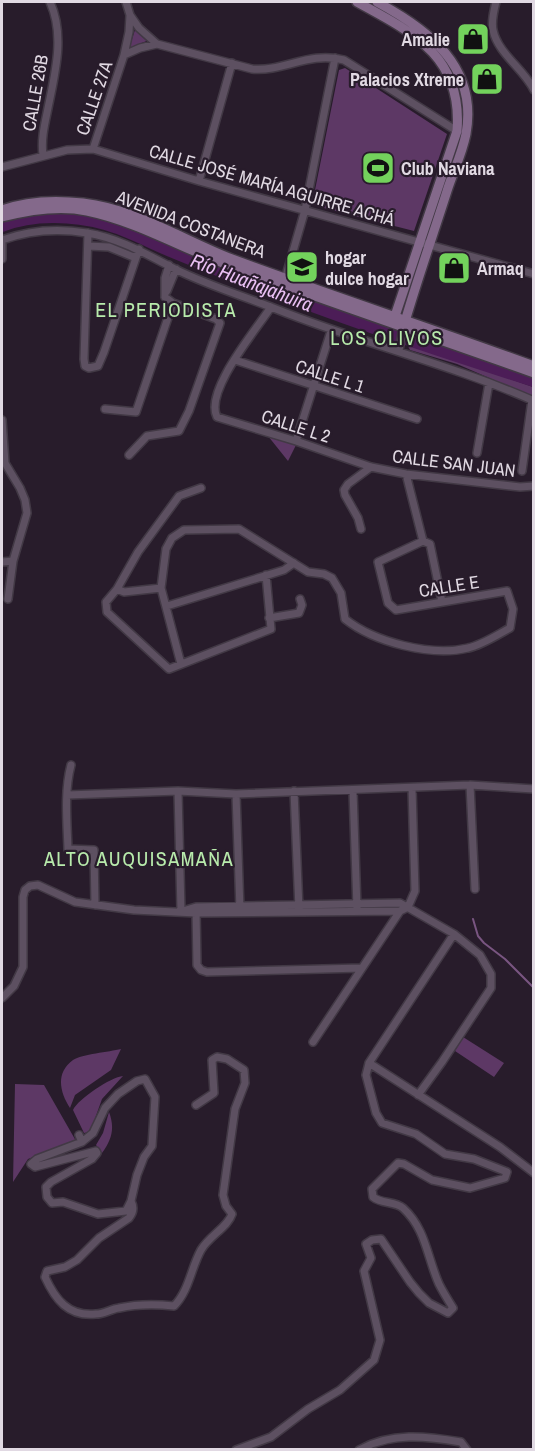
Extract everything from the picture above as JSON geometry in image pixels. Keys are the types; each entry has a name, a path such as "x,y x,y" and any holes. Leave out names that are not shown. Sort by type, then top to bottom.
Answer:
{"main road":[{"path":"357,2 378,6 426,33 437,50 452,60 461,79 468,110 404,326"},
{"path":"394,320 420,241 447,177"},
{"name":"AVENIDA COSTANERA","path":"2,210 49,201 84,203 116,211 152,223 284,282"},
{"name":"AVENIDA COSTANERA","path":"2,217 45,208 85,210 117,218 206,256 394,320 404,326 534,373"},
{"name":"AVENIDA COSTANERA","path":"404,326 534,366"}],"street":[{"name":"CALLE 26B","path":"43,155 43,136 57,66 57,27 55,11 50,2"},
{"path":"126,2 130,15 157,44 260,70 307,58 344,60 461,132"},
{"path":"496,2 492,29 496,39 531,81 534,90"},
{"path":"124,55 130,15"},
{"name":"CALLE 27A","path":"93,149 124,55 157,44"},
{"path":"284,282 305,210 335,58"},
{"path":"199,181 232,63"},
{"name":"CALLE JOSÉ MARÍA AGUIRRE ACHÁ","path":"2,166 67,150 93,149 199,181 534,273"},
{"path":"2,259 2,240 39,230 88,233 139,249 172,267 331,331 399,351 489,382 533,400 522,471"},
{"path":"88,233 84,359 89,368 98,366 104,352 139,249"},
{"path":"88,246 109,247 136,258"},
{"path":"129,455 147,436 179,431 189,411 220,323 216,319 173,303 165,297 165,278 172,267"},
{"path":"105,409 136,412 173,303"},
{"path":"235,360 271,308"},
{"path":"399,351 404,326"},
{"path":"296,441 331,331"},
{"name":"CALLE L 1","path":"235,360 417,419"},
{"name":"CALLE L 2","path":"235,360 225,374 214,404 217,417 371,467"},
{"path":"477,453 489,382"},
{"path":"2,420 3,463 20,488 27,513 13,561 8,599"},
{"path":"361,529 344,490 348,484 371,467"},
{"name":"CALLE SAN JUAN","path":"371,467 406,474 520,487 534,486"},
{"path":"406,474 423,541 430,544 442,602"},
{"path":"201,488 179,496 138,552 117,590 106,602 107,612 169,669 271,630 266,575"},
{"path":"167,606 284,570 294,563 239,529 184,530 172,538 166,549 161,588 181,664"},
{"name":"CALLE E","path":"294,563 308,572 324,574 332,578 341,593 345,619 357,628 399,644 435,651 469,648 510,628 513,609 507,591 396,610 388,603 378,562 423,541"},
{"path":"2,561 13,561"},
{"path":"117,590 124,592 161,588"},
{"path":"269,618 299,613 302,605 300,598"},
{"path":"71,765 67,795 68,849 94,850 95,905"},
{"path":"67,795 178,790 236,794 470,785 534,789"},
{"path":"470,785 475,890"},
{"path":"314,1042 400,911 408,907 415,891 412,788"},
{"path":"178,790 181,911"},
{"path":"353,790 357,907"},
{"path":"294,791 299,909"},
{"path":"236,794 240,910"},
{"path":"2,998 14,986 23,967 23,897 25,890 30,886 38,885 75,902 142,910 299,909 400,903 454,934 480,955 491,974 491,988 418,1095"},
{"path":"357,907 400,911"},
{"path":"196,910 197,965 201,970 207,972 362,968"},
{"path":"236,1449 271,1437 308,1409 340,1390 374,1360 380,1340 364,1271 371,1258 366,1244 372,1240 381,1239 410,1282 429,1303 448,1313 452,1311 453,1308 438,1282 426,1240 415,1221 401,1206 377,1201 373,1197 372,1189 398,1163 432,1180 470,1188 496,1182 507,1175 504,1170 445,1154 416,1134 382,1123 376,1113 366,1075 369,1063 454,934"},
{"path":"131,1201 126,1211 98,1214 63,1202 52,1203 47,1197 46,1187 51,1182 92,1159 98,1153 94,1150 35,1167 31,1164 93,1132 105,1108 118,1094 137,1081 145,1079 155,1097 152,1146 144,1157 137,1175 131,1201 134,1206 129,1218 99,1238 71,1264 47,1271 45,1277 62,1306 96,1315 119,1308 154,1304 174,1306 181,1299 202,1249 210,1237 230,1220 232,1214 226,1206 223,1195 235,1109 245,1083 244,1070 227,1059 217,1057 212,1060 214,1093 196,1105"},
{"path":"369,1063 500,1147 534,1173"},
{"path":"359,1449 389,1437 437,1438 461,1442 467,1449"}],"shaded area":[{"path":"135,30 149,40 129,48"},
{"name":"Club Naviana","path":"345,68 447,134 414,231 316,206 313,200 339,70"},
{"path":"406,342 533,387 533,397 457,364 410,350"},
{"path":"268,436 296,445 288,461"},
{"path":"463,1037 504,1063 494,1077 455,1051"},
{"path":"121,1049 111,1070 75,1095 70,1108 61,1083 67,1065 83,1056"},
{"path":"123,1076 102,1099 92,1127 89,1132 84,1133 73,1110 76,1105 103,1084"},
{"path":"15,1084 44,1085 76,1141 28,1159 13,1182"},
{"path":"109,1112 112,1133 102,1153 96,1145 103,1133"}],"waterway":[{"name":"Río Huañajahuira","path":"2,226 27,219 53,217 105,224 329,312 534,381"},
{"path":"473,919 478,936 484,943 505,959 534,988"}],"place":[{"name":"Amalie","path":"473,39"},
{"name":"Palacios Xtreme","path":"487,79"},
{"name":"Club Naviana","path":"378,168"},
{"name":"hogar dulce hogar","path":"302,267"},
{"name":"Armaq","path":"454,268"}],"district":[{"name":"EL PERIODISTA","path":"166,309"},
{"name":"LOS OLIVOS","path":"387,337"},
{"name":"ALTO AUQUISAMAÑA","path":"139,858"}]}
